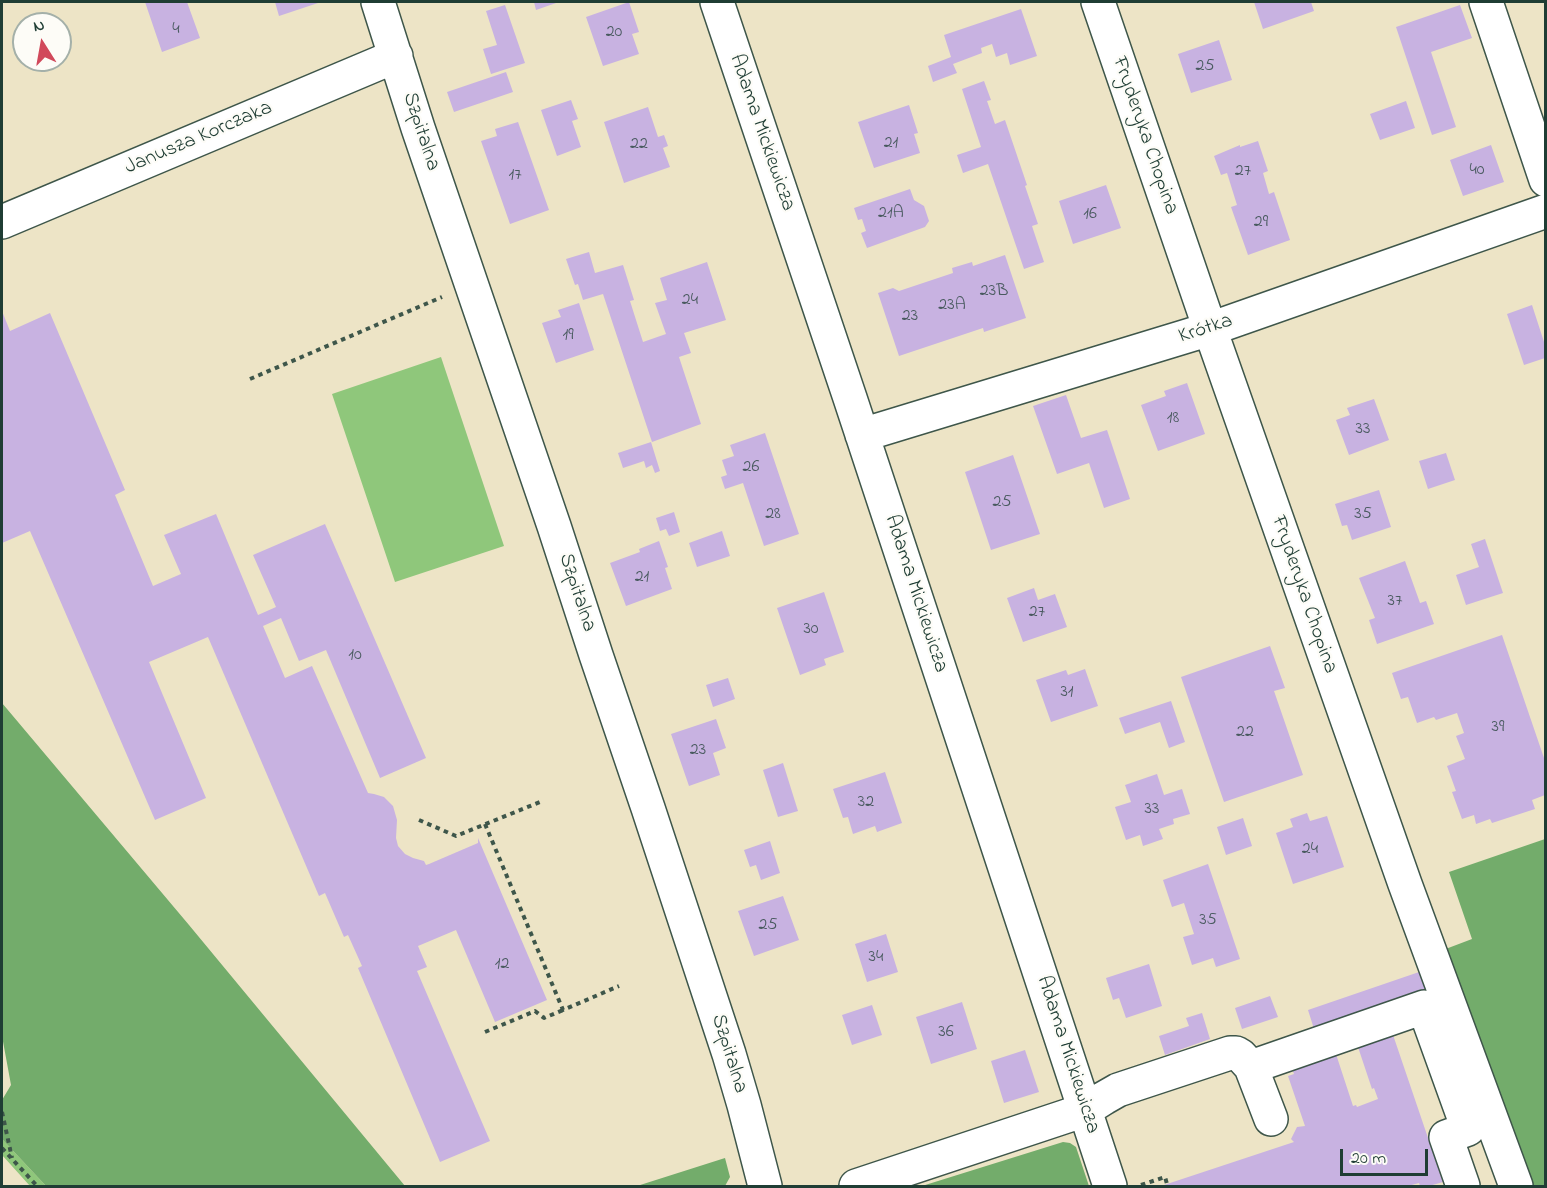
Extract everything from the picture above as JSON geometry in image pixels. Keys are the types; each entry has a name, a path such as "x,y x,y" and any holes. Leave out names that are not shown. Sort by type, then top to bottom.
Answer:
{"street":[{"name":"Szpitalna","path":"378,2 418,128 554,526 729,1054 765,1186"},
{"name":"Adama Mickiewicza","path":"717,2 1110,1186"},
{"name":"Fryderyka Chopina","path":"1098,2 1405,884 1516,1186"},
{"path":"1486,2 1545,180"},
{"name":"Janusza Korczaka","path":"2,222 396,56"},
{"name":"Krótka","path":"862,435 1210,329 1545,211"},
{"path":"1251,1068 1424,1007 1468,1129 1446,1137 1463,1186"},
{"path":"856,1186 1085,1110 1118,1090 1225,1054 1236,1053 1251,1068 1270,1119"}],"path":[{"path":"250,379 441,298"},
{"path":"419,820 456,836 540,802"},
{"path":"485,824 563,1010"},
{"path":"485,1032 535,1011 544,1018 619,986"},
{"path":"2,1112 12,1159"},
{"path":"2,1148 37,1186"},
{"path":"1137,1186 1165,1177 1167,1184"}],"green space":[{"path":"441,357 504,546 395,582 332,394"},
{"path":"2,703 405,1186 46,1186 2,1139 2,1100 11,1085 2,1036"},
{"path":"1545,839 1545,1186 1524,1186 1443,950 1472,939 1449,872"},
{"path":"2,1139 46,1186 30,1186 2,1155"},
{"path":"1063,1142 1076,1147 1089,1186 922,1186"},
{"path":"725,1158 730,1177 725,1186 637,1186"}],"building":[{"path":"145,2 187,2 200,38 162,52"},
{"path":"275,2 321,2 279,16"},
{"path":"534,2 559,2 536,10"},
{"path":"629,2 639,32 632,34 639,54 603,66 586,17"},
{"path":"1254,2 1311,2 1314,11 1263,29"},
{"path":"505,5 525,63 491,74 483,49 497,45 486,11"},
{"path":"1460,5 1472,38 1431,52 1456,127 1432,135 1396,27"},
{"path":"1021,9 1037,56 1010,65 1007,53 996,57 992,44 981,48 982,53 953,64 957,73 933,82 928,66 951,57 944,35"},
{"path":"1219,40 1232,80 1191,93 1178,54"},
{"path":"506,72 513,92 454,112 447,92"},
{"path":"984,81 991,100 987,101 995,124 1005,120 1038,224 1032,226 1044,262 1024,269 988,164 963,173 957,155 981,147 962,89"},
{"path":"571,100 578,119 572,121 581,147 557,156 541,110"},
{"path":"1406,101 1415,128 1380,140 1370,114"},
{"path":"909,105 918,133 914,134 920,153 874,168 858,122"},
{"path":"648,107 658,137 664,135 668,146 663,148 670,167 624,183 604,122"},
{"path":"518,122 549,210 510,224 481,141 497,136 495,129"},
{"path":"1258,141 1268,171 1263,173 1269,194 1274,192 1290,240 1248,255 1231,207 1237,205 1227,173 1221,175 1214,156 1240,145 1240,147"},
{"path":"1491,145 1504,182 1463,196 1450,160"},
{"path":"1106,185 1121,228 1073,244 1059,201"},
{"path":"910,189 914,200 924,206 929,221 925,227 867,248 861,233 866,231 862,219 858,220 854,208"},
{"path":"589,252 595,273 623,265 634,300 630,301 643,342 666,334 655,303 667,300 660,278 707,262 726,320 684,333 691,353 679,357 701,424 652,442 603,294 583,300 566,259"},
{"path":"1005,255 1026,318 984,332 983,328 899,356 878,293 893,288 899,291 953,273 952,268 972,262 973,266"},
{"path":"579,303 594,350 556,363 542,323 561,317 558,310"},
{"path":"1532,305 1545,345 1545,358 1524,365 1507,314"},
{"path":"2,311 10,331 50,313 125,490 115,495 153,586 181,574 164,535 216,514 258,615 276,607 253,555 325,524 426,758 380,778 326,650 299,661 281,618 263,626 285,678 312,666 368,793 384,797 393,806 397,820 398,846 405,854 424,861 426,865 478,843 478,838 547,1000 495,1022 456,930 418,946 427,967 417,971 490,1141 440,1162 358,968 362,966 348,935 344,937 325,893 319,896 208,637 149,662 206,798 155,820 30,531 2,543"},
{"path":"1187,383 1205,434 1158,451 1141,405 1166,396 1164,391"},
{"path":"1066,395 1081,438 1107,430 1130,499 1104,508 1089,463 1057,474 1033,406"},
{"path":"1374,399 1389,440 1349,455 1336,420 1350,415 1347,408"},
{"path":"765,433 799,534 764,546 743,483 725,489 721,477 727,475 722,460 734,456 730,445"},
{"path":"651,442 660,471 655,473 652,465 646,468 644,461 623,468 618,453"},
{"path":"1446,453 1455,480 1428,489 1419,461"},
{"path":"1013,455 1040,534 991,550 965,472"},
{"path":"1379,490 1391,527 1352,540 1347,525 1342,526 1335,504"},
{"path":"674,512 680,532 669,536 666,529 660,531 656,518"},
{"path":"722,531 730,556 697,567 689,543"},
{"path":"1485,539 1503,593 1466,605 1456,575 1479,567 1471,544"},
{"path":"659,541 668,567 665,568 672,589 626,606 610,563 640,552 639,549"},
{"path":"1405,561 1420,603 1426,601 1434,624 1377,644 1369,620 1375,618 1359,578"},
{"path":"1034,588 1038,600 1055,594 1067,627 1023,642 1007,598"},
{"path":"824,592 844,652 824,659 826,665 800,675 777,608"},
{"path":"1502,635 1545,761 1545,795 1532,800 1535,809 1492,823 1490,819 1476,824 1474,815 1462,819 1452,792 1456,791 1447,766 1465,759 1456,736 1464,733 1457,713 1417,723 1408,697 1401,699 1392,673"},
{"path":"1270,646 1285,688 1274,691 1303,775 1224,802 1181,677"},
{"path":"1085,669 1098,706 1051,722 1036,680 1066,670 1068,675"},
{"path":"728,678 735,699 713,707 706,685"},
{"path":"1171,701 1185,742 1169,748 1160,722 1125,734 1119,718"},
{"path":"716,719 726,748 713,753 720,775 689,786 671,734"},
{"path":"783,763 798,811 778,817 763,770"},
{"path":"885,772 902,823 877,832 875,826 853,834 848,817 843,818 833,789"},
{"path":"1157,774 1164,795 1182,789 1190,814 1173,819 1174,824 1159,829 1163,839 1143,846 1140,835 1126,840 1115,807 1131,802 1125,785"},
{"path":"1307,813 1310,821 1327,816 1344,867 1293,884 1276,833 1293,827 1290,819"},
{"path":"1243,818 1252,846 1226,855 1217,827"},
{"path":"770,841 780,873 761,880 756,865 750,867 744,850"},
{"path":"1208,864 1240,959 1216,967 1213,958 1192,965 1183,937 1194,934 1184,903 1172,907 1163,880"},
{"path":"783,896 799,940 754,956 738,911"},
{"path":"886,934 898,972 867,982 855,944"},
{"path":"1149,964 1162,1006 1126,1018 1119,998 1113,1000 1106,978"},
{"path":"1422,971 1428,988 1401,997 1403,1002 1315,1032 1308,1010"},
{"path":"1270,996 1278,1017 1242,1029 1235,1008"},
{"path":"962,1002 977,1049 931,1064 916,1017"},
{"path":"872,1005 882,1035 852,1045 842,1015"},
{"path":"1202,1013 1210,1039 1165,1055 1159,1036 1189,1026 1186,1018"},
{"path":"1391,1029 1443,1182 1429,1186 1420,1186 1419,1183 1408,1186 1161,1186 1294,1142 1291,1139 1297,1127 1305,1126 1288,1076 1294,1074 1290,1063 1334,1048 1353,1106 1357,1107 1378,1099 1374,1088 1372,1089 1356,1041"},
{"path":"1025,1050 1039,1092 1004,1103 991,1061"}]}
